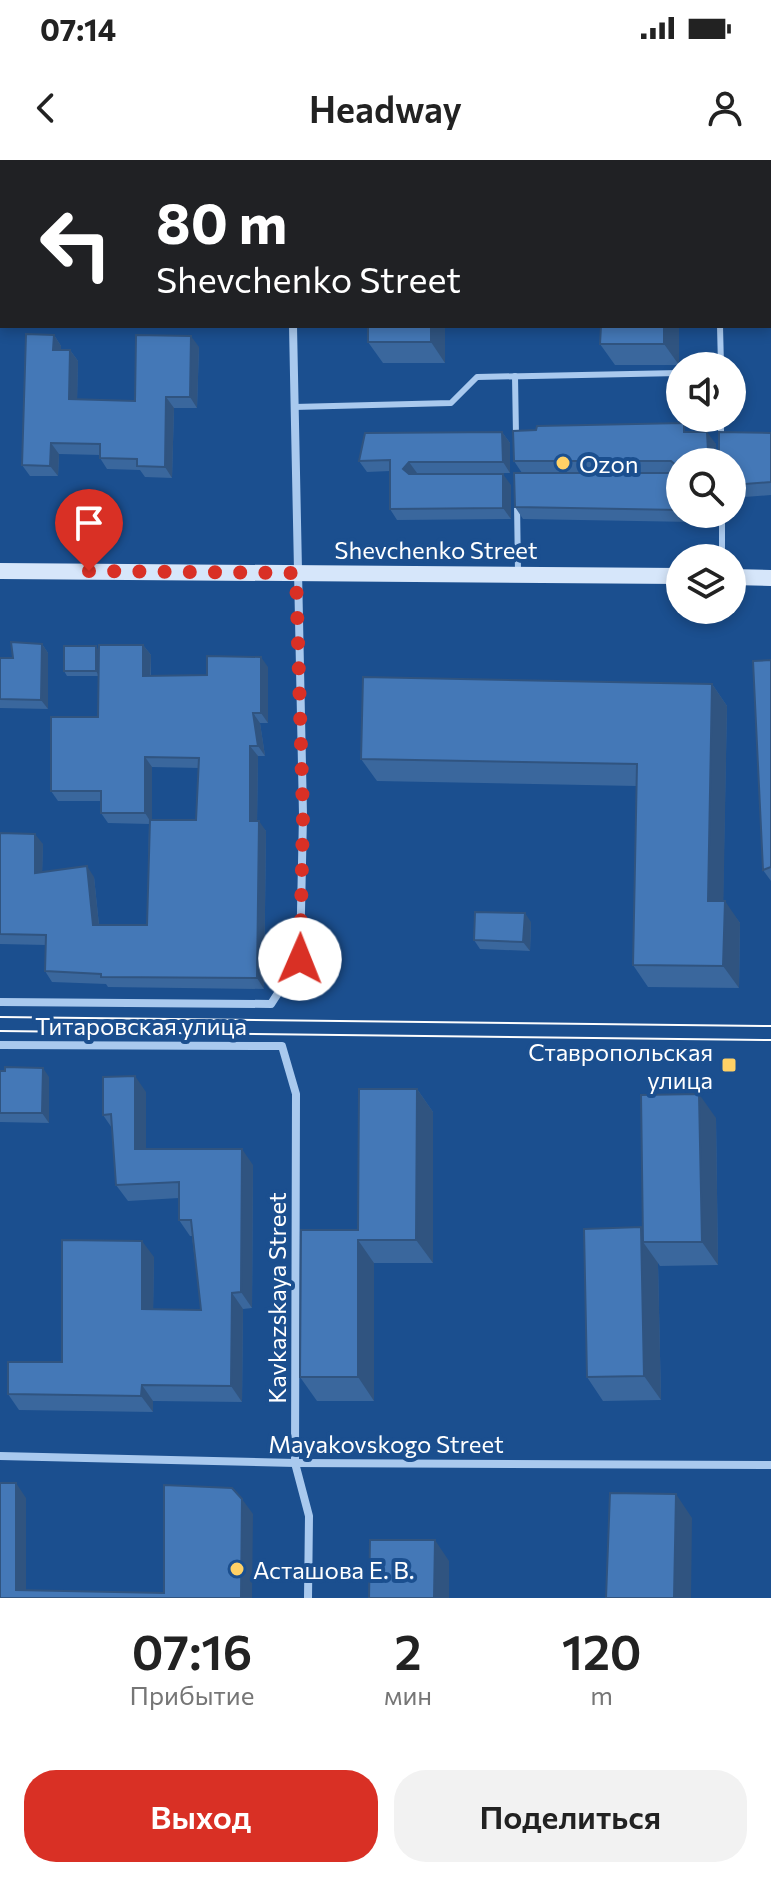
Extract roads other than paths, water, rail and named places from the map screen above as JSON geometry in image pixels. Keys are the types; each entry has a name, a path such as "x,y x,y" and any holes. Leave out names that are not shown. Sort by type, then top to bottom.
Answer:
{"street":[{"path":"293,328 296,573"},
{"name":"Shevchenko Street","path":"0,571 666,576"},
{"name":"Титаровская улица","path":"0,1002 271,1004 300,959 303,815 296,573"},
{"path":"746,577 771,578"},
{"name":"Титаровская улица","path":"0,1045 282,1046"},
{"name":"Kavkazskaya Street","path":"282,1046 296,1094 295,1463 309,1516 308,1598"},
{"name":"Mayakovskogo Street","path":"0,1456 295,1463 771,1465"}],"lane":[{"path":"720,328 721,352"},
{"path":"294,407 451,403 477,377 666,373"},
{"path":"515,376 516,451"},
{"path":"721,432 722,448"},
{"path":"517,495 518,573"}],"tram line":[{"path":"0,1017 771,1026"},
{"path":"0,1031 771,1040"}],"place":[{"name":"Ozon","path":"563,463"},
{"name":"Ставропольская улица","path":"729,1065"},
{"name":"Асташова Е. В.","path":"237,1569"}]}
